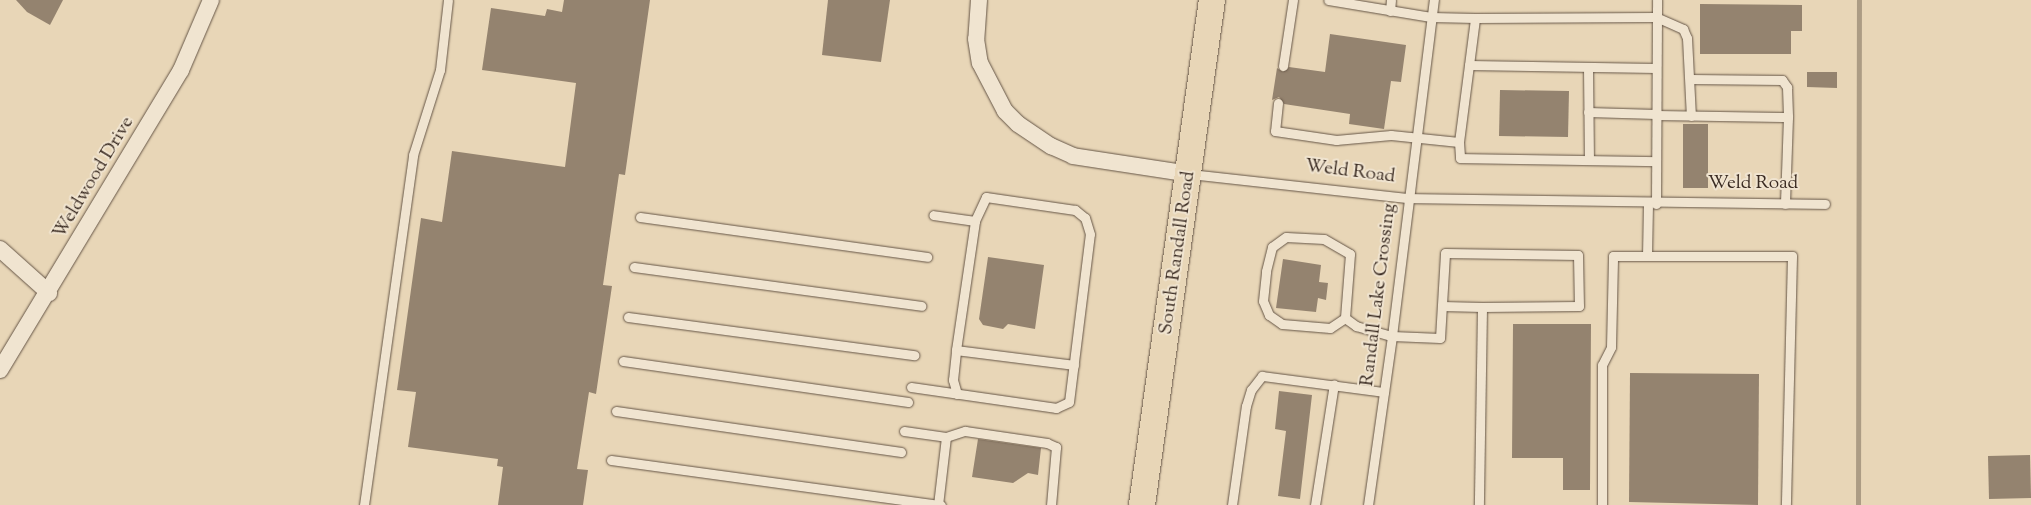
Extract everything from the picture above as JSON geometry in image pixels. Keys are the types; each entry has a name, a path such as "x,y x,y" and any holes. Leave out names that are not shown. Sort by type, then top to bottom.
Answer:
{"main road":[{"name":"South Randall Road","path":"1142,505 1190,174 1212,0"}],"street":[{"name":"Weldwood Drive","path":"0,370 49,293 182,70 211,0"},
{"name":"Weld Road","path":"979,0 976,39 980,63 1005,111 1018,124 1051,146 1073,156 1190,174"},
{"path":"0,249 49,293"}],"lane":[{"path":"364,505 413,155 440,70 448,0"},
{"path":"1283,66 1293,0"},
{"path":"1328,0 1431,17 1656,18 1685,32 1690,79 1691,116"},
{"path":"1390,11 1392,0"},
{"name":"Randall Lake Crossing","path":"1368,505 1392,336 1407,198 1434,0"},
{"path":"1647,256 1656,161 1656,0"},
{"path":"1475,18 1459,142 1460,158 1656,161"},
{"path":"1469,65 1656,68"},
{"path":"1588,67 1588,160"},
{"path":"1690,79 1782,80 1787,87 1788,117 1785,204"},
{"path":"1278,103 1274,131 1336,140 1391,135 1415,139 1459,142"},
{"path":"1588,112 1788,117"},
{"name":"Weld Road","path":"1190,174 1407,198 1652,204 1825,204"},
{"path":"911,387 957,394 1056,408 1069,402 1090,234 1085,218 1075,210 986,197 975,221 956,350 953,380 957,394"},
{"path":"932,215 975,221"},
{"path":"640,217 927,257"},
{"path":"1286,237 1324,239 1350,254 1345,318 1330,328 1282,324 1269,315 1263,301 1266,272 1272,247 1286,237"},
{"path":"1345,318 1356,326 1392,336 1440,338 1445,253 1578,255 1579,306 1442,306"},
{"path":"1602,505 1602,365 1611,347 1613,256 1792,256 1786,505"},
{"path":"634,267 920,306"},
{"path":"1480,505 1482,307"},
{"path":"628,317 914,355"},
{"path":"956,350 1074,365"},
{"path":"623,361 908,402"},
{"path":"1232,505 1246,406 1256,382 1262,376 1272,375 1384,392"},
{"path":"1317,505 1334,384"},
{"path":"616,411 901,452"},
{"path":"904,431 946,438 965,431 1047,443 1056,447 1051,505"},
{"path":"938,504 946,438"},
{"path":"611,460 941,505"}],"building":[{"path":"16,0 63,0 50,25 27,12"},
{"path":"564,0 650,0 625,175 619,174 603,285 612,286 596,394 589,392 577,469 588,470 583,505 498,505 503,467 497,466 498,459 408,447 416,392 397,390 421,218 442,222 452,151 565,167 576,83 482,70 491,8 545,16 547,9 562,12"},
{"path":"828,0 890,0 881,62 822,55"},
{"path":"1700,4 1802,5 1802,31 1791,31 1791,54 1700,54"},
{"path":"1330,34 1406,45 1401,82 1391,81 1384,129 1349,124 1350,114 1284,104 1279,97 1272,100 1277,68 1283,72 1289,67 1325,72"},
{"path":"1807,72 1837,72 1837,88 1807,87"},
{"path":"1500,90 1569,91 1568,137 1499,136"},
{"path":"1683,124 1708,124 1708,188 1683,188"},
{"path":"988,257 1044,265 1035,329 1008,324 1003,329 983,325 979,319"},
{"path":"1283,259 1321,265 1319,282 1328,283 1326,300 1318,298 1316,312 1276,308"},
{"path":"1513,324 1591,324 1590,490 1563,490 1563,458 1512,458"},
{"path":"1630,373 1759,374 1758,505 1629,502"},
{"path":"1279,391 1312,395 1300,499 1278,496 1286,431 1275,429"},
{"path":"978,439 1041,448 1038,475 1028,473 1013,483 972,477"},
{"path":"2030,455 2031,498 1989,499 1988,456"}],"waterway":[{"path":"1858,505 1859,0"}]}
